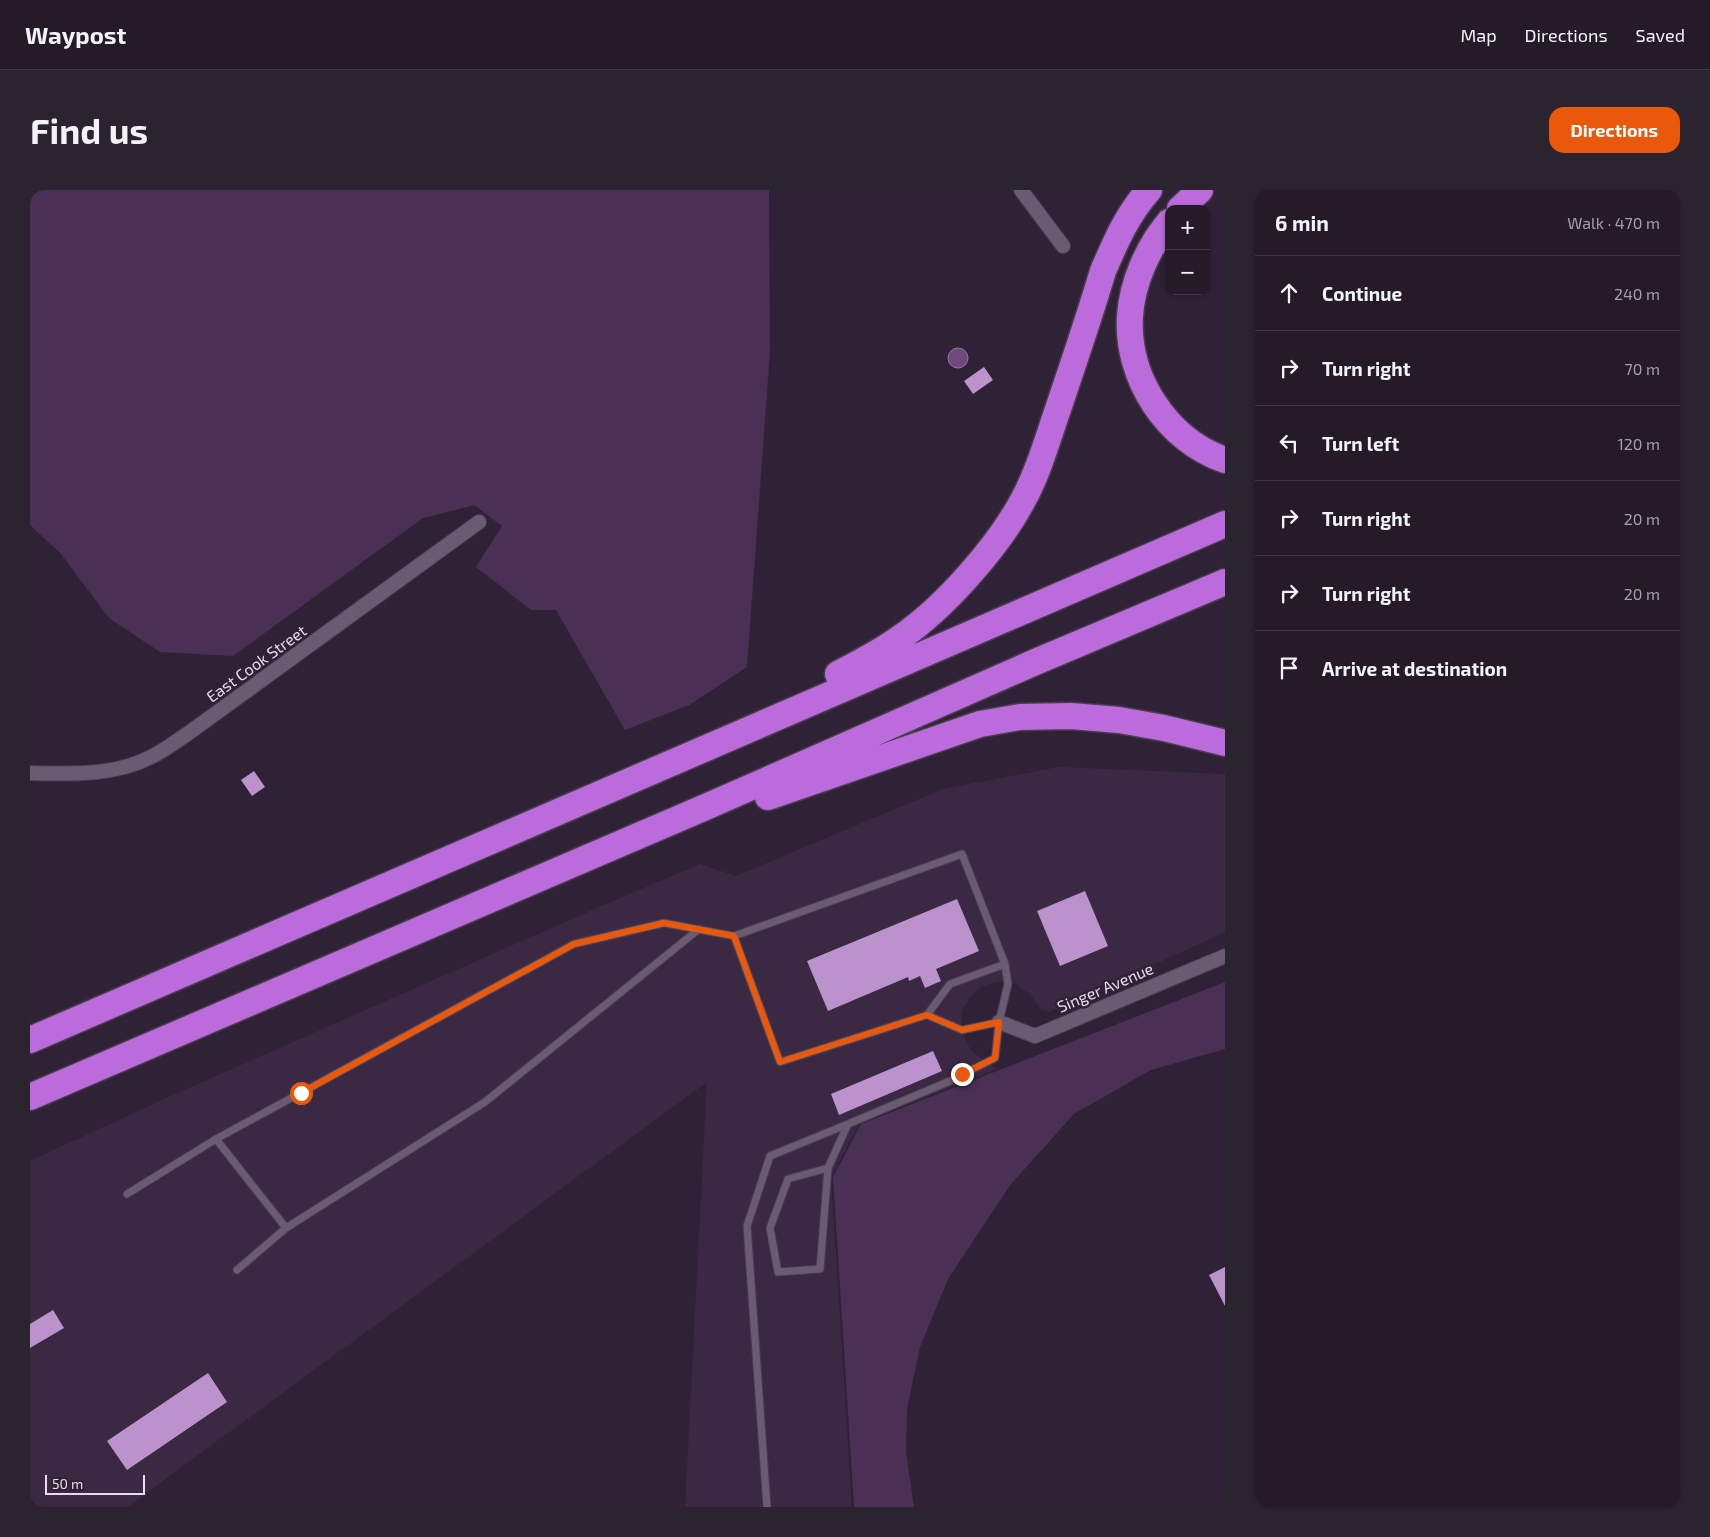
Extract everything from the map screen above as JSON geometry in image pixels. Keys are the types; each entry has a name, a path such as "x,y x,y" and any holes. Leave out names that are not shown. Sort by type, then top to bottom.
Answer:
{"highway":[{"path":"645,774 745,719 870,657 922,621 966,577 1007,526 1024,500 1041,458 1103,271 1124,224 1149,190"},
{"path":"1184,205 1200,190"},
{"path":"1165,228 1144,261 1133,293 1130,317 1135,359 1148,396 1159,412 1176,430 1199,448 1225,460"},
{"path":"30,1040 1225,524"},
{"path":"30,1097 956,698 1033,663 1225,582"},
{"path":"548,874 980,724 1020,717 1071,716 1137,723 1225,743"}],"street":[{"path":"1021,190 1063,246"},
{"name":"East Cook Street","path":"30,773 88,773 131,765 151,757 190,732 479,522"},
{"name":"Singer Avenue","path":"999,1022 1035,1036 1225,956"}],"lane":[{"path":"128,1194 216,1139 574,944 664,923 734,936 962,854 1005,964 1008,984 999,1022 995,1058 950,1081 770,1156 747,1226 767,1507"},
{"path":"236,1270 286,1228 485,1102 699,929"},
{"path":"734,936 780,1062 927,1015 950,984 1005,964"},
{"path":"927,1015 962,1030 999,1022"},
{"path":"828,1168 788,1179 770,1228 778,1272 820,1269 828,1168 848,1124"},
{"path":"216,1139 286,1228"}],"shaded area":[{"path":"30,190 769,190 770,351 747,667 689,705 625,730 556,610 531,610 476,567 502,526 474,505 423,518 233,656 160,652 109,618 61,554 30,525"},
{"path":"958,348 965,351 968,358 965,365 958,368 951,365 948,358 951,351"},
{"path":"1059,767 1225,774 1225,932 1050,1012 1041,1010 1030,994 1014,983 1005,981 983,986 975,991 964,1006 961,1019 962,1029 967,1044 974,1053 997,1069 860,1123 831,1177 852,1507 685,1507 707,1082 127,1507 30,1507 30,1161 173,1095 700,864 736,876 943,789"},
{"path":"1225,982 1225,1049 1151,1070 1074,1114 1011,1184 948,1279 920,1347 907,1409 906,1452 914,1507 854,1507 833,1177 861,1124"}],"building":[{"path":"984,367 993,380 973,394 964,381"},
{"path":"254,771 265,787 252,796 241,780"},
{"path":"1085,891 1108,946 1060,966 1037,911"},
{"path":"957,899 979,951 936,969 941,981 925,988 920,976 909,981 908,977 828,1011 807,961"},
{"path":"933,1051 942,1071 839,1115 831,1094"},
{"path":"1225,1267 1225,1306 1209,1275"},
{"path":"53,1310 64,1328 30,1348 30,1324"},
{"path":"208,1373 227,1402 127,1470 107,1441"}],"route":[{"path":"301,1093 574,944 664,923 734,936 780,1062 927,1015 962,1030 999,1022 995,1058 962,1074"}]}
